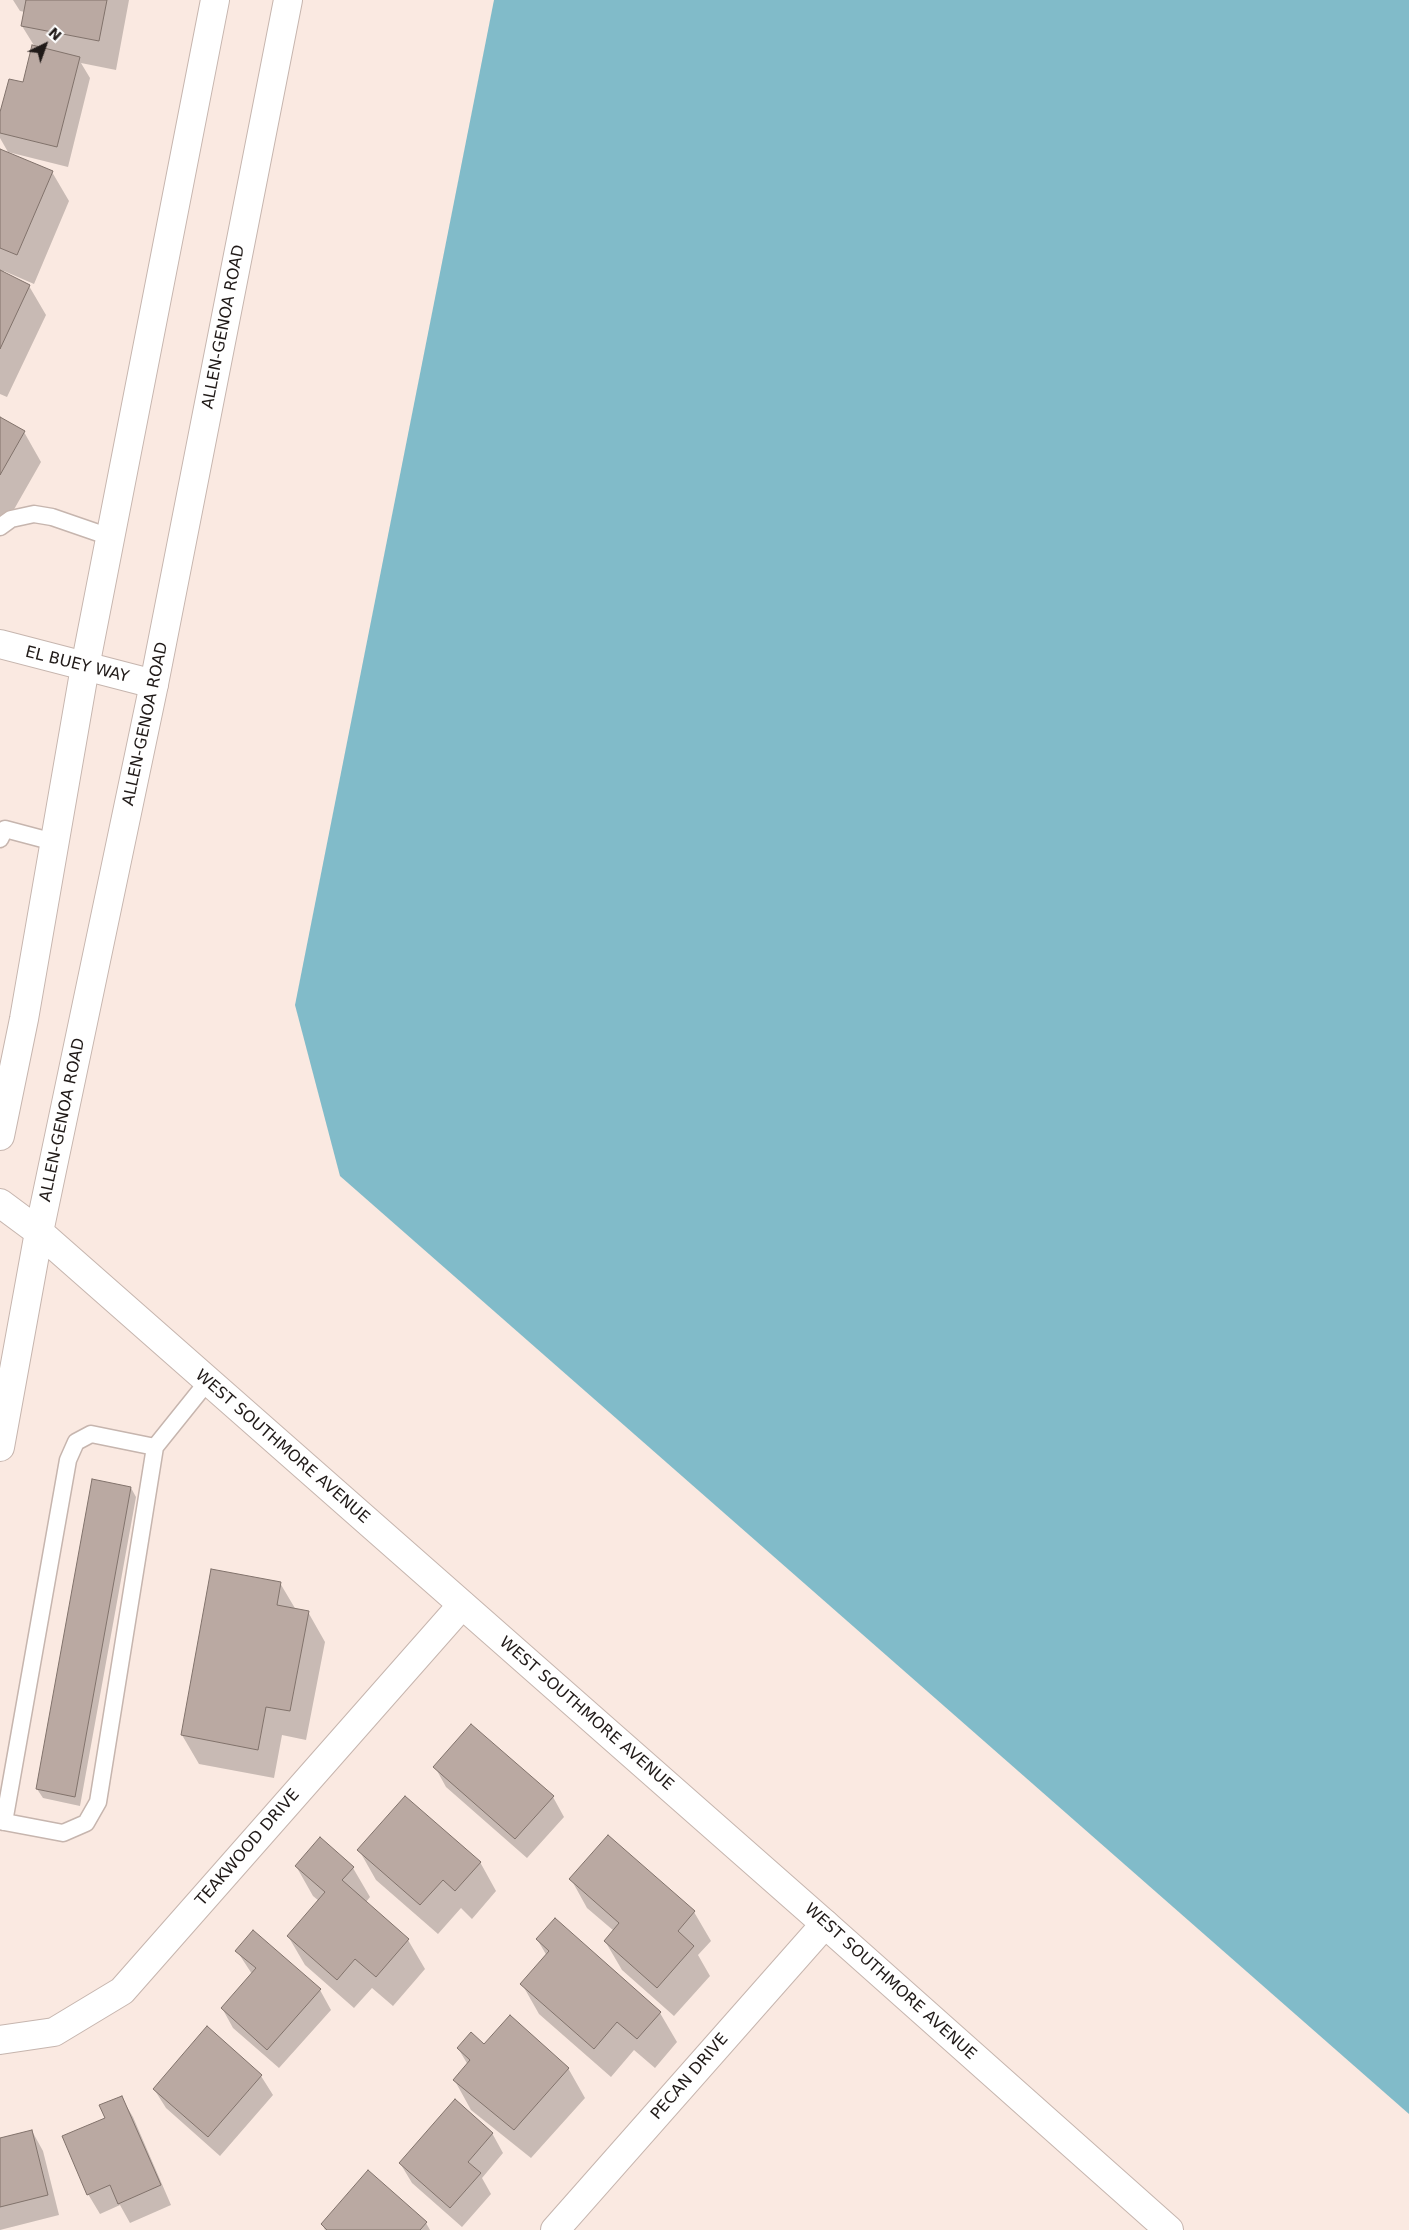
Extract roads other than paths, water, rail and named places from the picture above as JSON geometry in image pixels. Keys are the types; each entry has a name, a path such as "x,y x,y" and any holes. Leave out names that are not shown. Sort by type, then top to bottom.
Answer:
{"main road":[{"path":"0,1136 24,1019 85,667 215,0"},
{"name":"ALLEN-GENOA ROAD","path":"0,1447 39,1232 154,684 288,0"},
{"name":"EL BUEY WAY","path":"0,644 154,684"},
{"name":"WEST SOUTHMORE AVENUE","path":"0,1203 39,1232 825,1924 1169,2230"},
{"name":"TEAKWOOD DRIVE","path":"0,2040 54,2032 122,1991 462,1605"},
{"name":"PECAN DRIVE","path":"555,2230 825,1924"}],"lane":[{"path":"0,527 11,519 34,514 52,517 110,537"},
{"path":"2,832 54,842"},
{"path":"155,1447 92,1434 76,1442 68,1460 2,1822 63,1833 86,1823 98,1802 155,1447 208,1381"}],"water":[{"path":"494,0 1409,0 1409,2114 340,1176 295,1005"}]}
